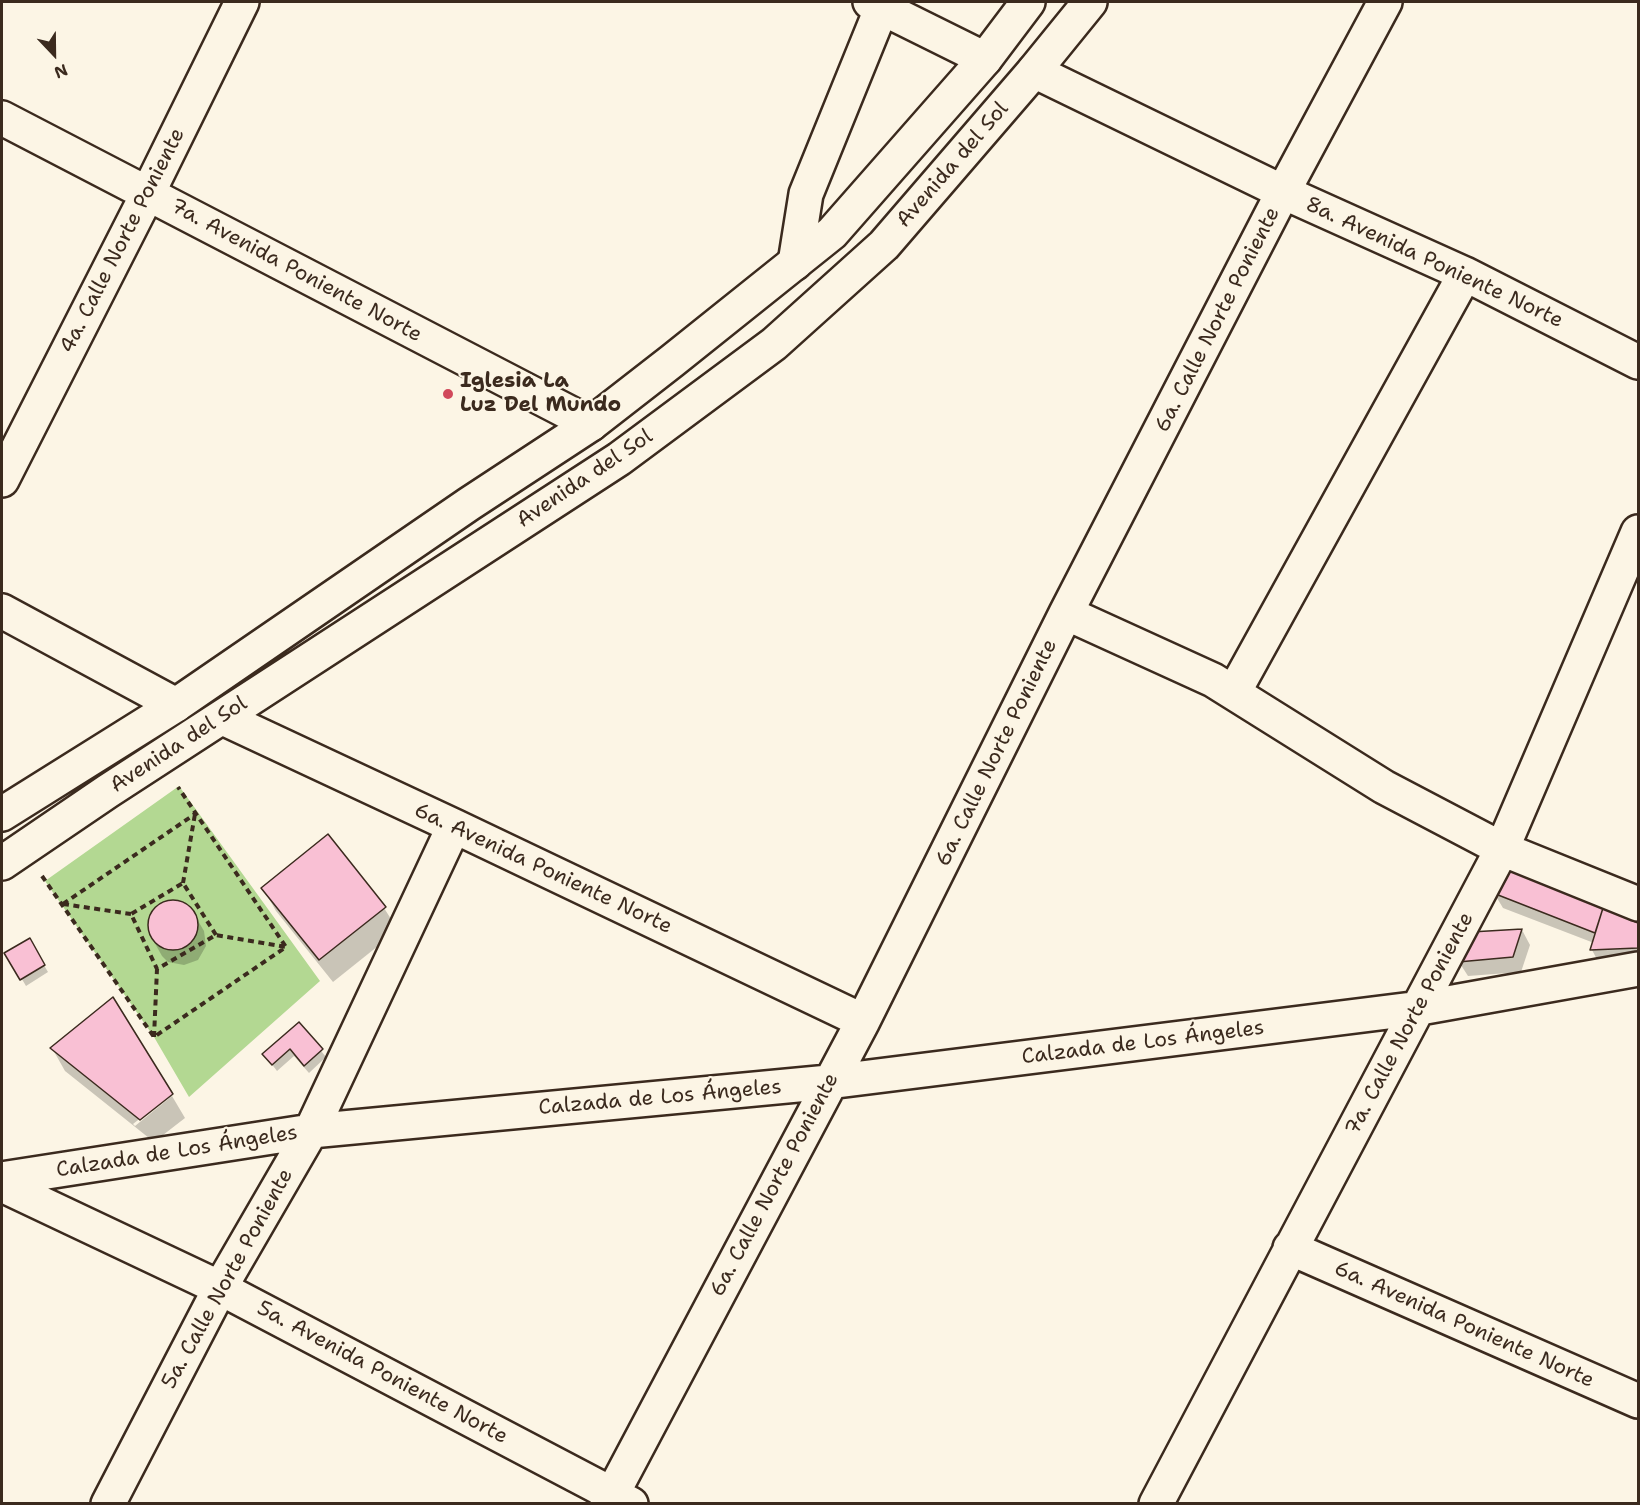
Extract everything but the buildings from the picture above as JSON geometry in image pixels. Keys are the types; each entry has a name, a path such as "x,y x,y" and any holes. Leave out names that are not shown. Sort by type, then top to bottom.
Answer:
{"street":[{"name":"4a. Calle Norte Poniente","path":"2,480 242,2"},
{"name":"Avenida del Sol","path":"2,814 176,705 469,504 591,424 795,263 832,233 985,59 1028,2"},
{"name":"Avenida del Sol","path":"12,856 619,459 774,344 884,245 1034,71 1090,2"},
{"name":"6a. Calle Norte Poniente","path":"617,1500 829,1082 863,1021 1066,613 1283,192 1385,2"},
{"path":"795,263 806,194 879,3 985,59"},
{"name":"8a. Avenida Poniente Norte","path":"1034,71 1283,192 1465,274 1638,362"},
{"name":"7a. Avenida Poniente Norte","path":"2,118 591,424"},
{"path":"1234,692 1465,274"},
{"name":"7a. Calle Norte Poniente","path":"1156,1503 1420,1008 1502,849 1638,532"},
{"path":"2,611 176,705"},
{"path":"1066,613 1213,680 1384,787 1502,849 1638,904"},
{"name":"6a. Avenida Poniente Norte","path":"223,718 863,1021"},
{"name":"5a. Calle Norte Poniente","path":"108,1503 220,1288 311,1131 454,826"},
{"name":"Calzada de Los Ángeles","path":"2,1179 311,1131 829,1082 1420,1008 1638,969"},
{"name":"5a. Avenida Poniente Norte","path":"2,1185 220,1288 617,1500"},
{"name":"6a. Avenida Poniente Norte","path":"1290,1248 1638,1401"}],"path":[{"path":"160,758 286,948"},
{"path":"195,813 183,883 216,935"},
{"path":"63,903 195,813"},
{"path":"12,856 63,903 154,1037"},
{"path":"63,903 131,914 183,883"},
{"path":"131,914 157,969 154,1037"},
{"path":"157,969 216,935 286,948"},
{"path":"154,1037 286,948"}],"green space":[{"path":"179,786 320,981 189,1097 154,1037 45,881"}],"place":[{"name":"Iglesia La Luz Del Mundo","path":"448,394"}]}
